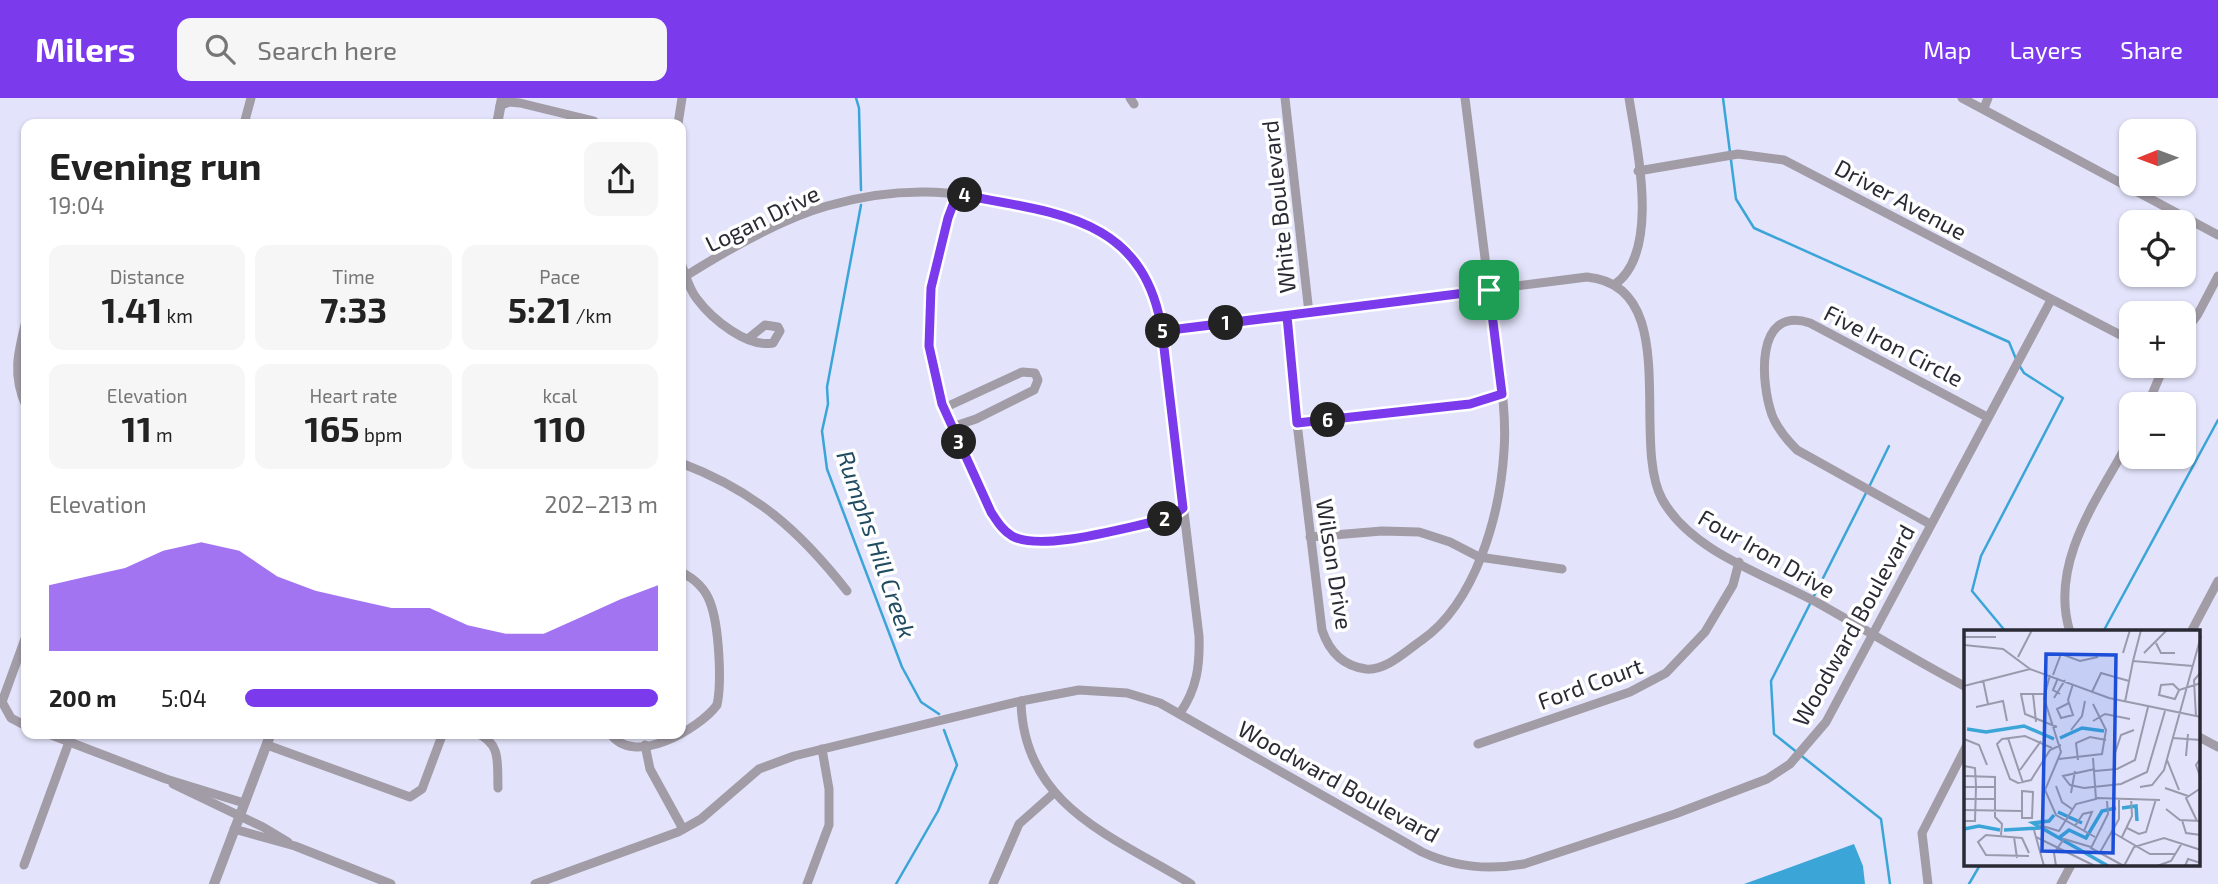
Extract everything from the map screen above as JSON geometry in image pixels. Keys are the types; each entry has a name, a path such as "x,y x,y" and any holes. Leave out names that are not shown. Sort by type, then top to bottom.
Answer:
{"street":[{"path":"245,119 251,98"},
{"path":"679,119 682,98"},
{"name":"White Boulevard","path":"1286,98 1308,313"},
{"name":"Wilson Drive","path":"1287,316 1310,537 1325,638 1334,653 1354,668 1380,667 1429,635 1458,602 1479,557 1502,473 1502,394 1465,98"},
{"path":"1162,331 1587,277 1614,285 1629,274 1640,250 1643,217 1629,98"},
{"path":"1962,98 2218,235"},
{"path":"1983,108 1988,98"},
{"path":"501,102 520,103 586,119"},
{"name":"Driver Avenue","path":"1638,171 1659,165 1738,154 1784,160 2119,334"},
{"name":"Logan Drive","path":"686,276 771,229 827,206 897,193 957,194 1069,218 1111,237 1128,250 1146,276 1155,298 1162,331 1183,508 1200,660 1195,687 1180,713"},
{"path":"957,194 946,226 929,300 932,370 952,427 991,512 1001,526 1014,537 1030,541 1056,541 1168,519 1183,508"},
{"path":"2196,317 2218,276"},
{"path":"686,282 706,309 749,338"},
{"name":"Four Iron Drive","path":"1614,285 1635,307 1648,347 1650,445 1657,489 1671,514 1686,531 1964,686"},
{"name":"Woodward Boulevard","path":"535,884 654,843 682,830 701,819 760,769 822,749 1021,701 1079,690 1104,690 1138,696 1180,713 1434,858 1485,867 1511,866 1564,852 1767,779 1790,764 1818,733 2051,300"},
{"name":"Five Iron Circle","path":"1930,524 1797,450 1788,441 1771,413 1763,356 1767,339 1784,323 1792,320 1810,323 1987,417"},
{"path":"21,341 16,377 21,392"},
{"path":"944,408 1021,372 1031,371 1038,380 1034,390 976,419 952,427"},
{"path":"1297,423 1470,404 1502,394"},
{"path":"2070,630 2064,604 2068,562 2076,540 2119,460"},
{"path":"686,465 721,481 769,509 818,553 847,591"},
{"path":"1310,537 1332,538 1382,531 1419,532 1450,542 1479,557 1562,569"},
{"name":"Ford Court","path":"1478,744 1630,692 1666,673 1705,632 1732,585 1739,562"},
{"path":"686,576 701,587 710,602 715,634 717,705 686,729"},
{"path":"2192,630 2218,581"},
{"path":"21,648 2,696 5,712 21,723"},
{"path":"1021,701 1030,749 1054,793 1094,829 1191,884"},
{"path":"2200,738 2218,747"},
{"path":"61,739 166,779 244,803"},
{"path":"214,884 269,739 410,797 422,789 441,739"},
{"path":"489,739 495,746 498,788"},
{"path":"615,739 620,744 646,745 673,739"},
{"path":"23,865 69,742"},
{"path":"646,745 650,769 682,830"},
{"path":"807,884 829,825 829,789 822,749"},
{"path":"1928,884 1922,833 1964,751"},
{"path":"166,779 295,846 391,884"},
{"path":"992,884 1019,824 1054,793"},
{"path":"234,830 295,846"},
{"path":"2061,884 2070,866"}],"water":[{"path":"1854,844 1863,866 1865,884 1744,884"}],"waterway":[{"name":"Rumphs Hill Creek","path":"856,98 859,108 861,190"},
{"path":"1723,98 1736,199 1754,228 2009,342 2016,359"},
{"name":"Rumphs Hill Creek","path":"861,205 827,387 828,404 822,431 827,469 902,667 921,702 939,714"},
{"path":"2004,630 1972,591 1981,556 2063,398 2024,373 2019,365"},
{"path":"2104,630 2218,420"},
{"path":"1869,487 1889,446"},
{"path":"1866,493 1771,681 1774,734 1881,819 1890,884"},
{"name":"Rumphs Hill Creek","path":"896,884 938,811 957,765 944,730"},
{"path":"1969,884 1979,866"}],"route":[{"path":"1489,290 1162,331 1183,508 1168,519 1047,542 1014,537 1001,526 991,512 942,404 932,370 929,346 931,288 951,206 957,194 1069,218 1111,237 1128,250 1146,276 1155,298 1162,331 1287,316 1297,423 1470,404 1502,394 1489,290"}]}
